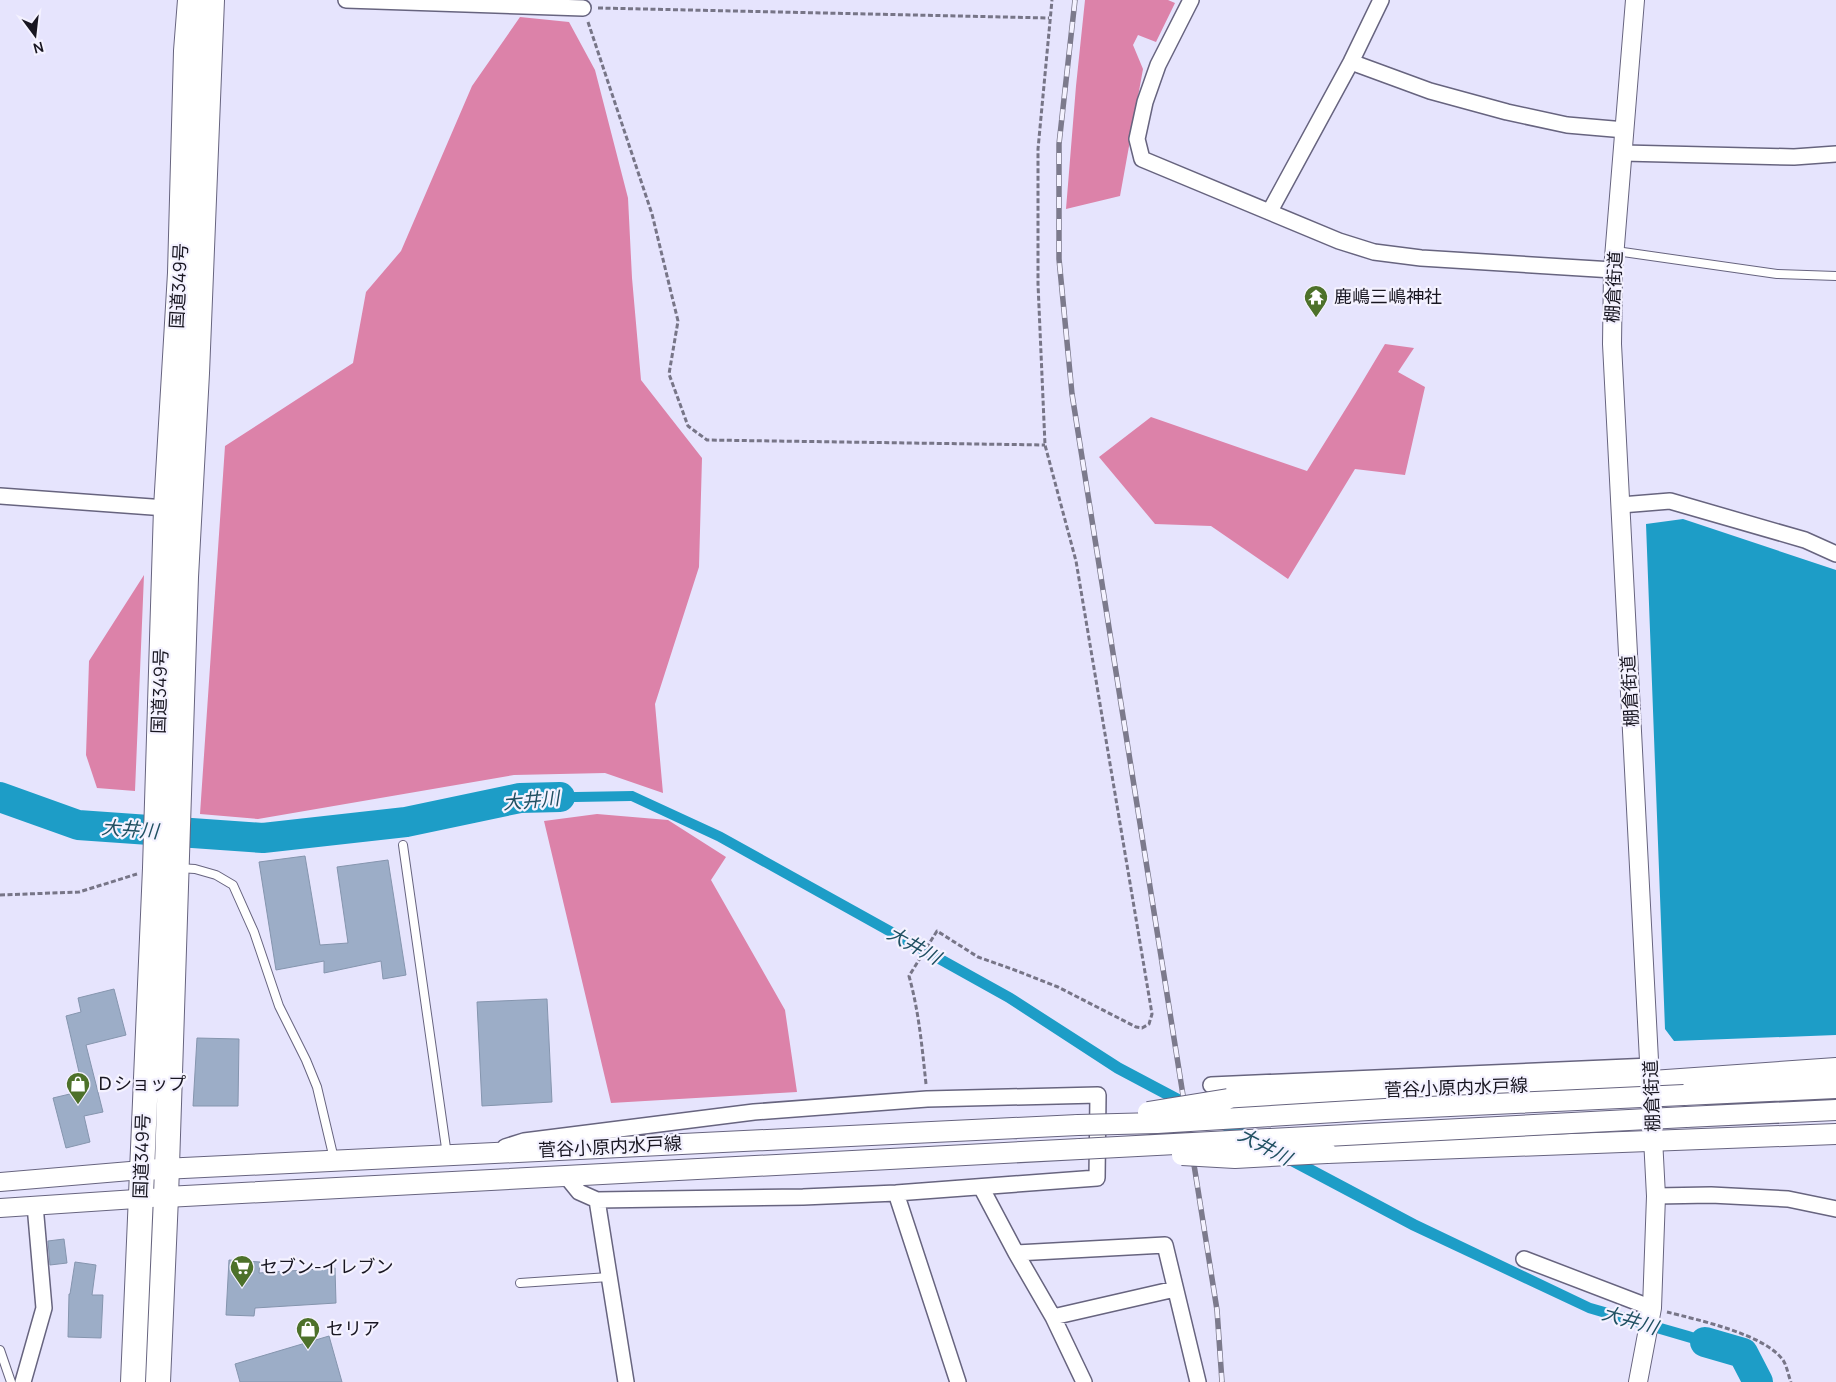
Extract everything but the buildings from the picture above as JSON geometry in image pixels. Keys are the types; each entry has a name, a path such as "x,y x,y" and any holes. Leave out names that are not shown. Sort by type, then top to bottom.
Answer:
{"highway":[{"name":"国道349号","path":"168,807 166,508 180,273 186,51 190,0"},
{"name":"国道349号","path":"158,1382 167,1168 166,861 168,807 186,577 197,373 212,0"},
{"name":"国道349号","path":"134,1382 142,1170 166,861"}],"main road":[{"name":"菅谷小原内水戸線","path":"1078,1125 1228,1099 1651,1074 1836,1068"},
{"name":"菅谷小原内水戸線","path":"142,1170 1078,1125 1157,1123 1385,1109 1836,1088"},
{"name":"菅谷小原内水戸線","path":"166,1197 1836,1110"},
{"name":"菅谷小原内水戸線","path":"1080,1149 1235,1158 1836,1134"}],"street":[{"path":"346,0 583,8"},
{"path":"1191,0 1158,65 1145,102 1137,139 1142,159 1339,241 1374,252 1421,258 1614,270"},
{"path":"1270,211 1351,62 1381,0"},
{"name":"棚倉街道","path":"1635,0 1614,270 1612,344 1656,1196 1651,1310 1638,1382"},
{"path":"1351,62 1430,91 1507,112 1567,125 1625,130"},
{"path":"1623,153 1794,158 1836,154"},
{"path":"0,496 166,508"},
{"path":"1621,505 1670,501 1805,540 1836,554"},
{"path":"1211,1085 1651,1074"},
{"path":"483,1154 524,1141 754,1112 927,1100 1098,1095 1097,1178 896,1194 597,1200 579,1192 566,1176"},
{"path":"0,1182 142,1170"},
{"path":"981,1187 1053,1317 1084,1382"},
{"path":"896,1194 958,1382"},
{"path":"1656,1196 1788,1199 1836,1209"},
{"path":"0,1208 166,1197"},
{"path":"597,1200 626,1382"},
{"path":"23,1382 44,1308 36,1205"},
{"path":"1016,1253 1165,1245 1198,1382"},
{"path":"1524,1259 1651,1310"},
{"path":"1053,1317 1176,1288"}],"lane":[{"path":"1616,251 1777,274 1836,276"},
{"path":"402,845 446,1155"},
{"path":"166,861 216,875 233,885 254,932 279,1006 306,1060 317,1087 334,1160"},
{"path":"520,1283 609,1277"},
{"path":"0,1350 11,1382"}],"path":[{"path":"927,1100 916,1000 909,976 937,931 978,957 1058,988 1136,1027 1142,1028 1149,1024 1152,1014 1076,561 1045,445 1038,284 1038,149 1052,0"},
{"path":"1045,445 707,440 688,426 669,374 678,321 652,214 583,8 1049,18"},
{"path":"0,895 79,892 166,861"},
{"path":"1651,1310 1730,1329 1765,1344 1782,1360 1791,1382"}],"shaded area":[{"path":"1085,0 1168,0 1175,3 1156,42 1138,35 1133,45 1143,69 1120,196 1066,209 1076,86"},
{"path":"520,17 569,22 595,70 628,198 632,278 641,380 702,458 699,567 655,704 663,793 605,773 514,775 258,819 200,814 225,446 353,363 366,292 401,251 472,86"},
{"path":"1385,344 1414,348 1398,372 1425,387 1405,475 1355,469 1288,579 1211,526 1155,524 1099,457 1151,417 1307,471"},
{"path":"144,575 135,791 97,788 86,755 89,661"},
{"path":"597,814 668,820 726,857 711,880 785,1010 797,1092 611,1103 544,821"}],"water":[{"path":"1683,519 1836,570 1836,1035 1674,1041 1665,1029 1646,524"},
{"path":"633,791 722,832 1012,993 1121,1063 1417,1220 1591,1303 1748,1350 1738,1357 1588,1313 1411,1230 1115,1073 1006,1002 717,841 631,801 520,803 519,793"}],"waterway":[{"name":"大井川","path":"0,797 78,825 263,838 406,822 520,798 560,797"},
{"name":"大井川","path":"1705,1342 1743,1353 1758,1382"}],"railway":[{"path":"1075,0 1059,144 1059,259 1072,394 1217,1310 1222,1382"}],"place":[{"name":"鹿嶋三嶋神社","path":"1316,318"},
{"name":"Ｄショップ","path":"78,1105"},
{"name":"セブン-イレブン","path":"242,1288"},
{"name":"セリア","path":"308,1350"}]}
